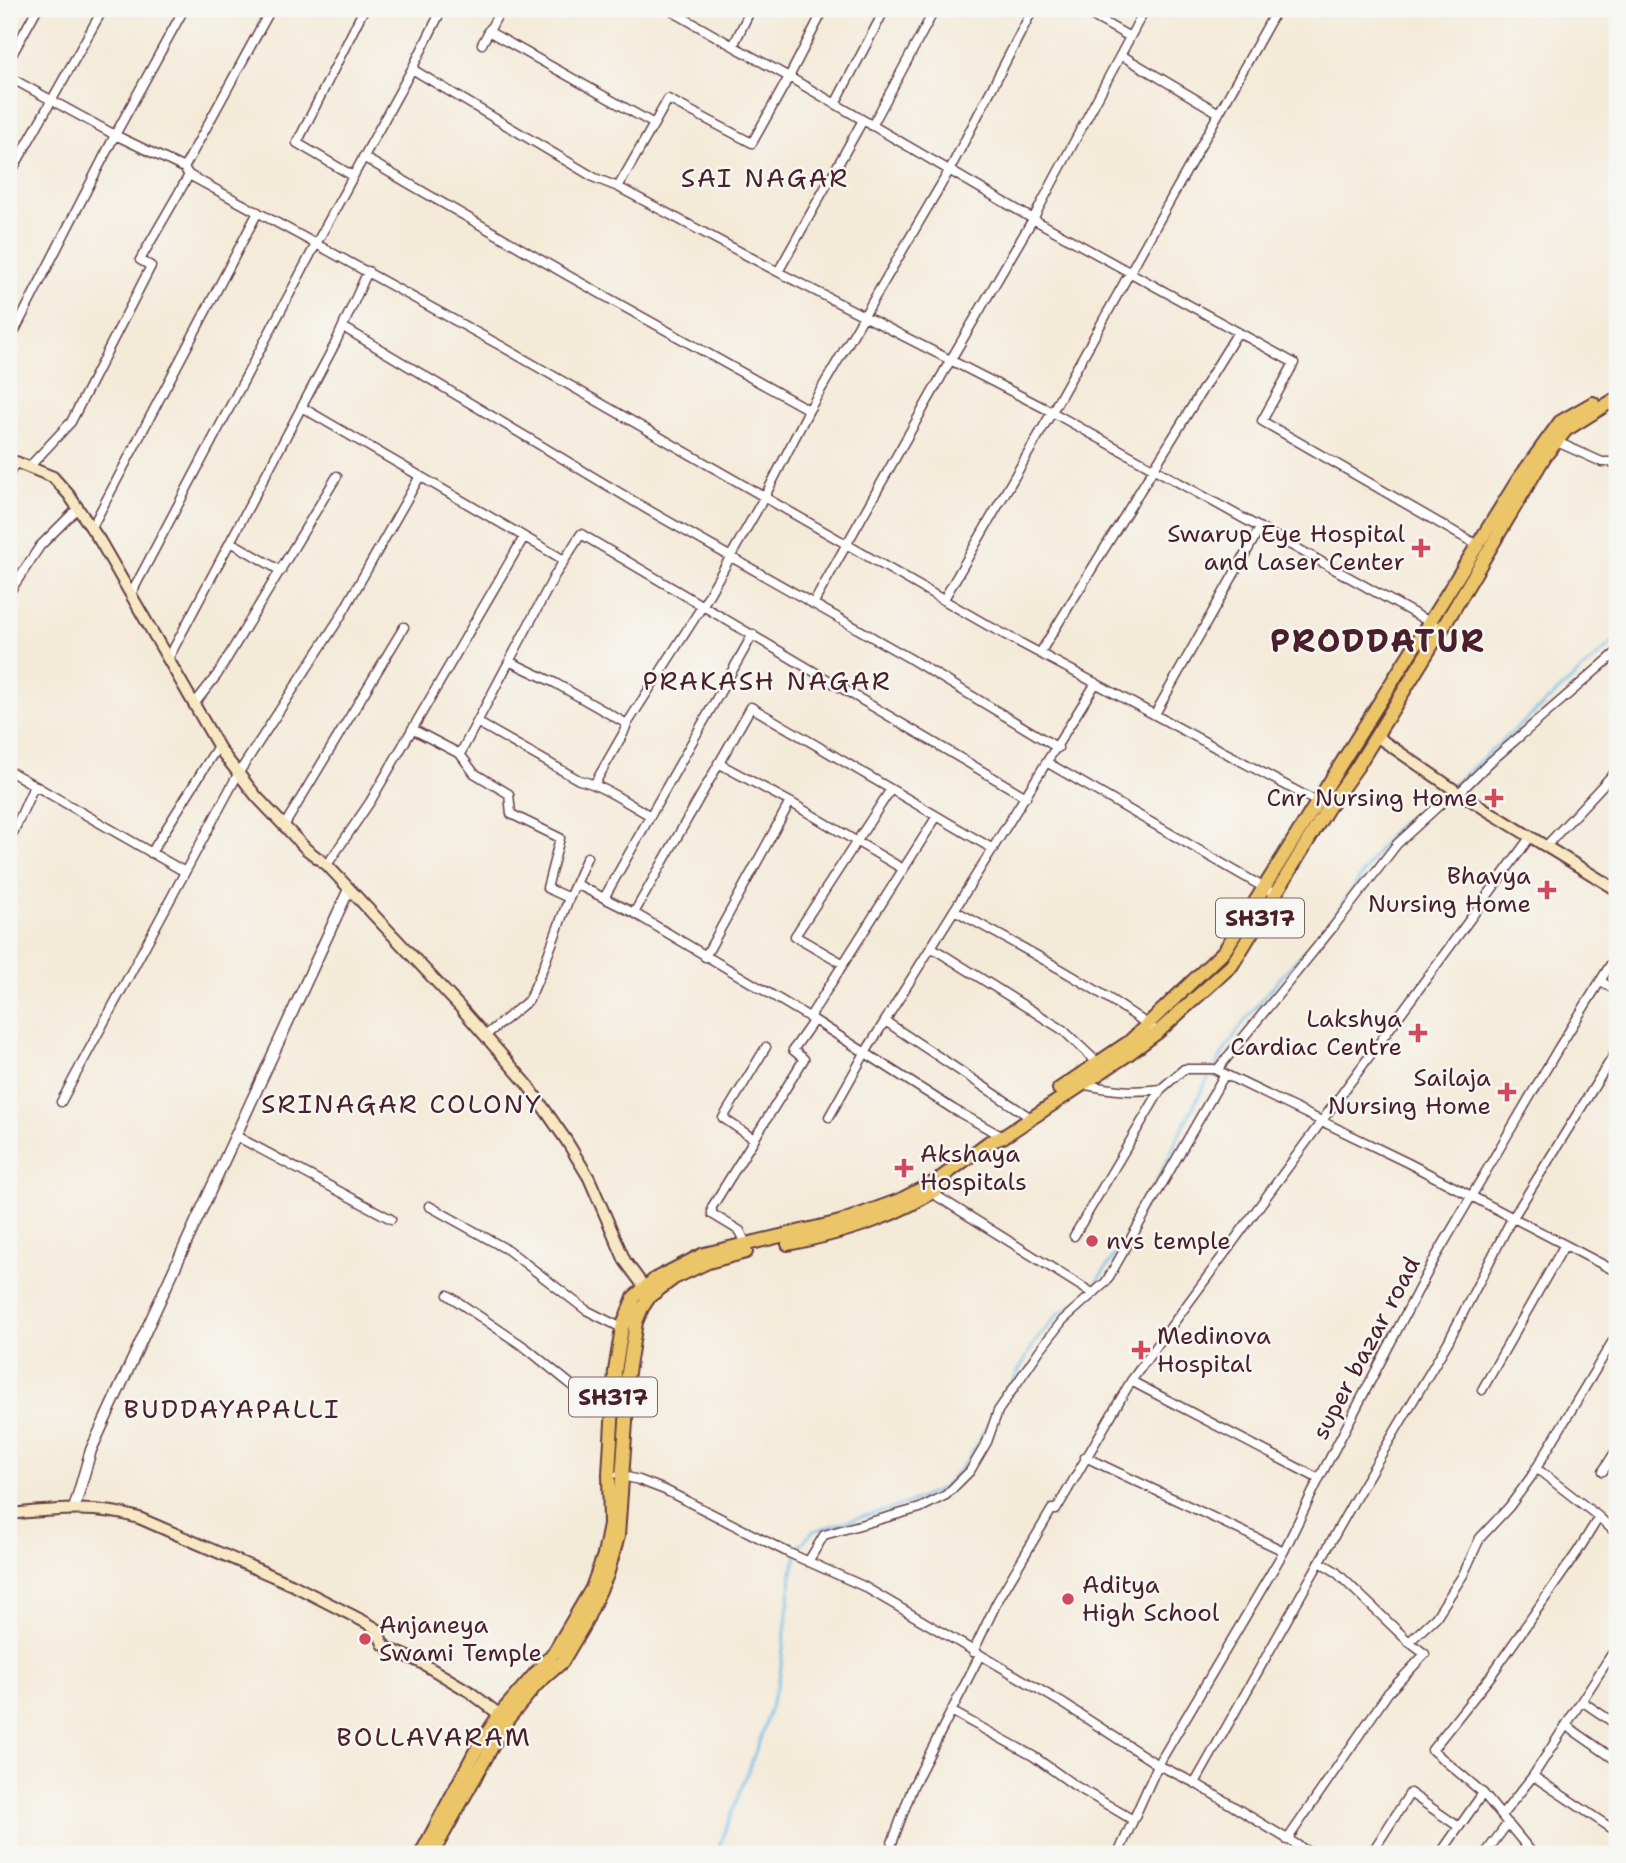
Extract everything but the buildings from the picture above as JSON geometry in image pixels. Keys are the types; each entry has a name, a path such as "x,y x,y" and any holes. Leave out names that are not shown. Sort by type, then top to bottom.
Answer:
{"main road":[{"name":"SH317","path":"1323,805 1376,736 1442,629 1518,480 1559,422 1617,390"},
{"name":"SH317","path":"615,1475 613,1400 621,1382 622,1328 634,1297 648,1291 670,1271 704,1254 840,1222 900,1200 938,1180 1100,1065 1127,1055 1153,1028 1232,965 1270,891 1429,622 1566,430 1617,398"},
{"path":"12,462 53,477 69,495 131,594 218,746 238,774 306,849 327,865 486,1035 527,1084 589,1178 625,1261 648,1291"},
{"path":"1376,736 1460,793 1617,890"},
{"name":"SH317","path":"1028,1116 1080,1084 1100,1065"},
{"path":"421,1854 453,1805 503,1717 526,1690 562,1662 618,1536 615,1475 621,1382 636,1322 648,1291 708,1262 852,1229 893,1214 932,1193 993,1148 997,1138"},
{"path":"9,1514 74,1509 113,1511 139,1518 291,1584 367,1623 377,1629 383,1644 388,1648 420,1662 470,1692 503,1717"},
{"path":"432,1854 453,1805"}],"street":[{"path":"9,60 37,9"},
{"path":"9,176 103,9"},
{"path":"9,342 115,135 184,9"},
{"path":"29,467 71,422 151,266 140,260 271,9"},
{"path":"353,176 297,143 364,9"},
{"path":"131,594 442,9"},
{"path":"482,44 501,9"},
{"path":"733,46 751,9"},
{"path":"618,187 668,99 752,143 824,9"},
{"path":"835,104 885,9"},
{"path":"872,126 935,9"},
{"path":"595,783 624,734 627,724 731,557 810,411 949,171 1033,9"},
{"path":"1080,9 1130,37"},
{"path":"813,604 1033,219 1145,9"},
{"path":"944,599 1052,412 1277,9"},
{"path":"674,10 1033,219 1294,363 1262,421 1483,548"},
{"path":"488,31 654,124"},
{"path":"1121,55 1219,113"},
{"path":"412,69 595,178 618,187 1052,412 1442,629"},
{"path":"9,77 368,271 1040,653 1323,805"},
{"path":"778,272 863,120"},
{"path":"363,157 810,411"},
{"path":"91,529 258,212"},
{"path":"168,659 303,408 368,271"},
{"path":"343,327 1058,748"},
{"path":"1040,653 1238,332"},
{"path":"303,408 564,560"},
{"path":"1556,442 1602,462 1617,462"},
{"path":"9,474 12,462"},
{"path":"195,703 217,676 337,476"},
{"path":"61,1102 238,774 339,619 420,476"},
{"path":"9,593 40,545 77,509"},
{"path":"1155,714 1260,528"},
{"path":"460,754 564,560 581,534 1026,797"},
{"path":"327,865 370,802 524,537"},
{"path":"231,542 281,571"},
{"path":"284,825 404,627"},
{"path":"604,898 753,634"},
{"path":"800,1558 824,1535 920,1507 946,1495 970,1471 987,1442 998,1411 1039,1350 1063,1320 1106,1282 1221,1072 1397,844 1446,799 1460,793 1489,763 1617,652"},
{"path":"511,662 555,683 627,724"},
{"path":"829,1117 865,1053 1058,748 1096,683"},
{"path":"634,913 751,707 993,849"},
{"path":"477,722 579,780 595,783 649,815"},
{"path":"412,729 460,754 474,773 509,794 511,814 560,838 547,888 569,898"},
{"path":"151,853 218,746"},
{"path":"718,763 903,869"},
{"path":"1048,763 1270,891"},
{"path":"1546,846 1617,770"},
{"path":"13,774 185,872"},
{"path":"9,842 34,786"},
{"path":"842,963 795,936 891,789"},
{"path":"705,957 790,802"},
{"path":"746,1244 740,1231 711,1212 804,1059 793,1050 842,963 937,816"},
{"path":"888,1854 913,1786 951,1712 997,1602 1052,1509 1056,1510 1131,1381 1531,836"},
{"path":"486,1035 529,1000 587,857"},
{"path":"576,884 634,913 811,1019 997,1138"},
{"path":"74,1509 91,1450 349,890"},
{"path":"954,910 1032,953 1153,1028"},
{"path":"931,947 1063,1030 1100,1065"},
{"name":"super bazar road","path":"1118,1854 1158,1765 1284,1551 1435,1258 1617,954"},
{"path":"1600,981 1617,991"},
{"path":"885,1021 1028,1116"},
{"path":"754,1139 723,1118 766,1047"},
{"path":"1195,1783 1448,1342 1512,1218 1617,1050"},
{"path":"1074,1236 1161,1089 1170,1078 1184,1069 1221,1072 1408,1163 1617,1272"},
{"path":"1080,1084 1134,1093 1161,1089"},
{"path":"236,1136 391,1219"},
{"path":"932,1193 1092,1293"},
{"path":"429,1206 508,1250 586,1310 622,1328"},
{"path":"1482,1390 1564,1246"},
{"path":"448,1295 526,1348 574,1387 613,1400"},
{"path":"1409,1642 1436,1617 1463,1575 1480,1538 1510,1507 1617,1334"},
{"path":"1131,1381 1319,1479"},
{"path":"1603,1471 1617,1449"},
{"path":"1085,1457 1284,1551"},
{"path":"1536,1468 1617,1534"},
{"path":"615,1475 639,1480 665,1490 863,1587 1064,1704 1158,1765 1195,1783 1312,1854"},
{"path":"1529,1852 1483,1793 1432,1750 1490,1677 1578,1551 1598,1517"},
{"path":"1287,1840 1388,1693 1425,1654 1335,1571 1320,1562"},
{"path":"1502,1815 1534,1776 1614,1658 1617,1646"},
{"path":"1583,1702 1617,1726"},
{"path":"951,1712 1033,1756 1074,1785 1133,1820"},
{"path":"1567,1726 1617,1761"},
{"path":"1534,1776 1617,1832"},
{"path":"1371,1854 1410,1793 1459,1827"},
{"path":"1440,1854 1483,1793"},
{"path":"1485,1854 1508,1823"}],"waterway":[{"path":"1453,785 1617,639"},
{"path":"1140,1215 1210,1076 1249,1016 1327,925 1392,833 1406,818 1437,800 1448,790"},
{"path":"1090,1291 1128,1236"},
{"path":"716,1854 760,1740 780,1675 792,1572 799,1547 813,1531 907,1504 943,1488 968,1459 1035,1342 1058,1314 1080,1300"}],"place":[{"name":"Swarup Eye Hospital and Laser Center","path":"1421,548"},
{"name":"Cnr Nursing Home","path":"1494,798"},
{"name":"Bhavya Nursing Home","path":"1547,890"},
{"name":"Lakshya Cardiac Centre","path":"1418,1033"},
{"name":"Sailaja Nursing Home","path":"1507,1092"},
{"name":"Akshaya Hospitals","path":"904,1168"},
{"name":"nvs temple","path":"1092,1241"},
{"name":"Medinova Hospital","path":"1141,1350"},
{"name":"Aditya High School","path":"1068,1599"},
{"name":"Anjaneya Swami Temple","path":"365,1639"}],"district":[{"name":"SAI NAGAR","path":"765,177"},
{"name":"PRODDATUR","path":"1378,640"},
{"name":"PRAKASH NAGAR","path":"767,680"},
{"name":"SRINAGAR COLONY","path":"402,1103"},
{"name":"BUDDAYAPALLI","path":"232,1408"},
{"name":"BOLLAVARAM","path":"434,1736"}]}
